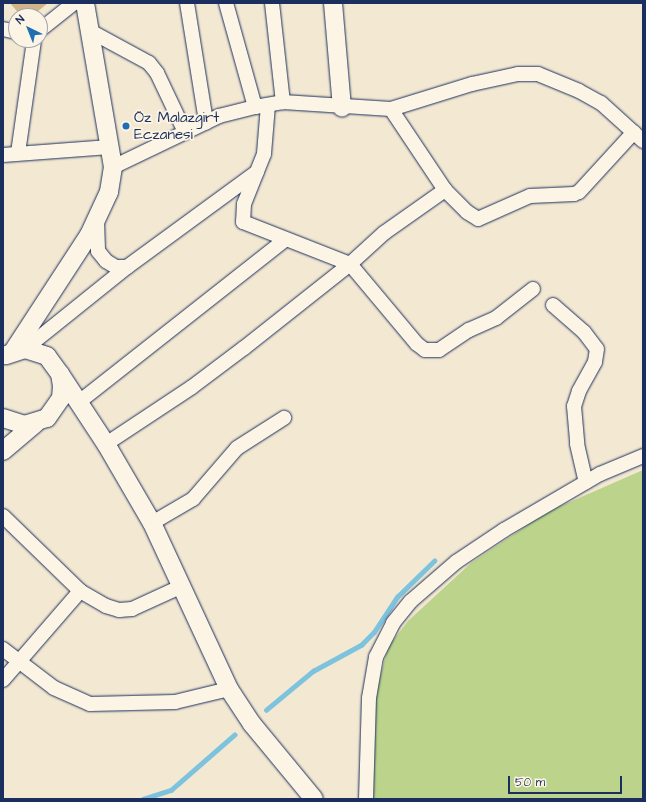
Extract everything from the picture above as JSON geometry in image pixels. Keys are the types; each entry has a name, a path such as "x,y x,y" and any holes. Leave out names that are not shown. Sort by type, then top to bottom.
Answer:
{"street":[{"path":"48,24 74,3"},
{"path":"14,352 98,219 108,192 113,167 85,3"},
{"path":"187,3 206,122"},
{"path":"226,3 261,106 264,154 244,204 243,222 350,264 417,344 432,352 506,312 533,289"},
{"path":"272,3 283,102"},
{"path":"333,3 342,108"},
{"path":"90,31 149,63 157,73 185,132"},
{"path":"18,153 33,48"},
{"path":"113,167 206,122 261,106 283,102 342,108 391,109 502,76 538,74 579,91 601,103 639,136 582,189 574,194 530,196 482,219 473,217 466,212 445,190 391,109"},
{"path":"3,156 18,153 110,147"},
{"path":"14,352 258,171"},
{"path":"106,444 192,387 350,264 384,233 445,190"},
{"path":"229,192 244,204"},
{"path":"98,219 98,251 106,261 116,267 127,267"},
{"path":"55,409 79,402 286,239"},
{"path":"553,305 584,332 597,349 595,362 579,391 574,406 575,429 586,482"},
{"path":"14,352 47,356 79,402 106,444 152,522 229,689 252,724 314,799"},
{"path":"3,418 24,425 36,423 47,418 55,409 62,386 60,374"},
{"path":"152,522 193,499 237,448 284,418"},
{"path":"3,451 36,423"},
{"path":"366,799 368,698 376,657 393,623 411,601 456,562 504,530 586,482 643,456"},
{"path":"3,516 80,591 106,606 126,610 182,586"},
{"path":"3,680 80,591"},
{"path":"3,649 65,695 90,704 175,702 229,689"}],"green space":[{"path":"643,470 643,799 373,799 374,701 388,647 408,621 471,563 547,512"}],"building":[{"path":"10,3 48,3 42,8 14,8"}],"waterway":[{"path":"266,710 313,671 361,645 374,632 397,597 434,561"},
{"path":"143,799 171,790 234,735"}],"place":[{"name":"Öz Malazgirt Eczanesi","path":"126,126"}]}
